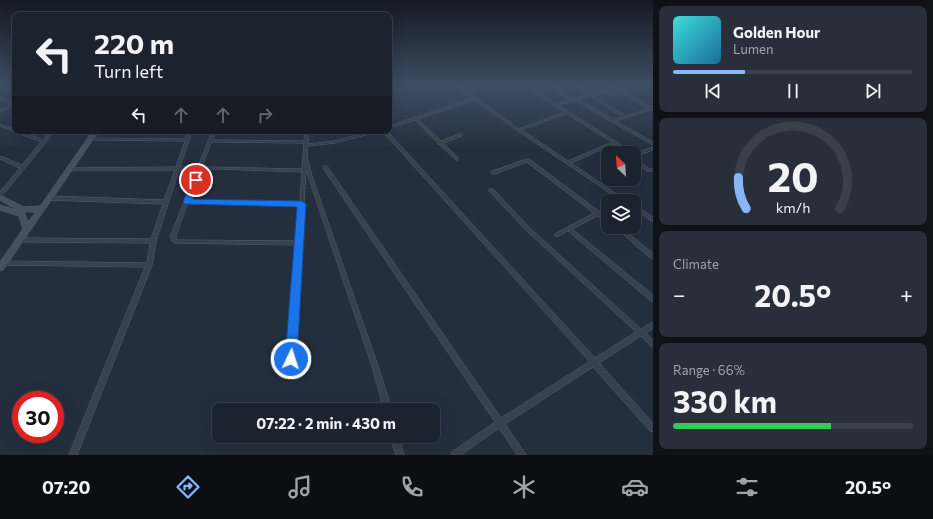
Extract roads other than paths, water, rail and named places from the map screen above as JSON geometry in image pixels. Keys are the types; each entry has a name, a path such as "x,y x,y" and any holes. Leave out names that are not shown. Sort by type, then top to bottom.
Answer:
{"street":[{"path":"392,126 450,107"},
{"path":"488,107 519,130 615,194"},
{"path":"559,107 621,146"},
{"path":"587,107 653,144"},
{"path":"610,107 625,117"},
{"path":"612,121 651,109"},
{"path":"519,130 566,113"},
{"path":"416,119 457,159"},
{"path":"0,125 12,130"},
{"path":"24,134 44,142"},
{"path":"42,208 28,211 21,210 0,196 51,134"},
{"path":"2,266 94,134"},
{"path":"73,455 149,265 153,241 176,168 189,134"},
{"path":"213,134 173,237 174,240 176,242 299,243"},
{"path":"291,359 307,134"},
{"path":"211,140 306,143 335,142 365,134"},
{"path":"388,134 593,364 653,428"},
{"path":"439,143 461,136"},
{"path":"90,139 186,140"},
{"path":"568,162 615,142"},
{"path":"641,154 653,148"},
{"path":"305,155 310,176 375,366 386,403"},
{"path":"0,157 23,167"},
{"path":"493,173 528,160 601,215"},
{"path":"641,164 649,170 653,170"},
{"path":"324,167 522,455"},
{"path":"68,169 201,168 304,171"},
{"path":"491,190 512,214 553,254 622,313 653,344"},
{"path":"49,198 165,202"},
{"path":"187,202 302,204"},
{"path":"0,207 22,214 27,230"},
{"path":"641,212 653,220"},
{"path":"557,235 598,213"},
{"path":"569,229 653,299"},
{"path":"626,234 653,256"},
{"path":"20,240 153,241"},
{"path":"2,266 149,265"},
{"path":"454,455 499,423 653,325"},
{"path":"397,443 400,455"}]}
